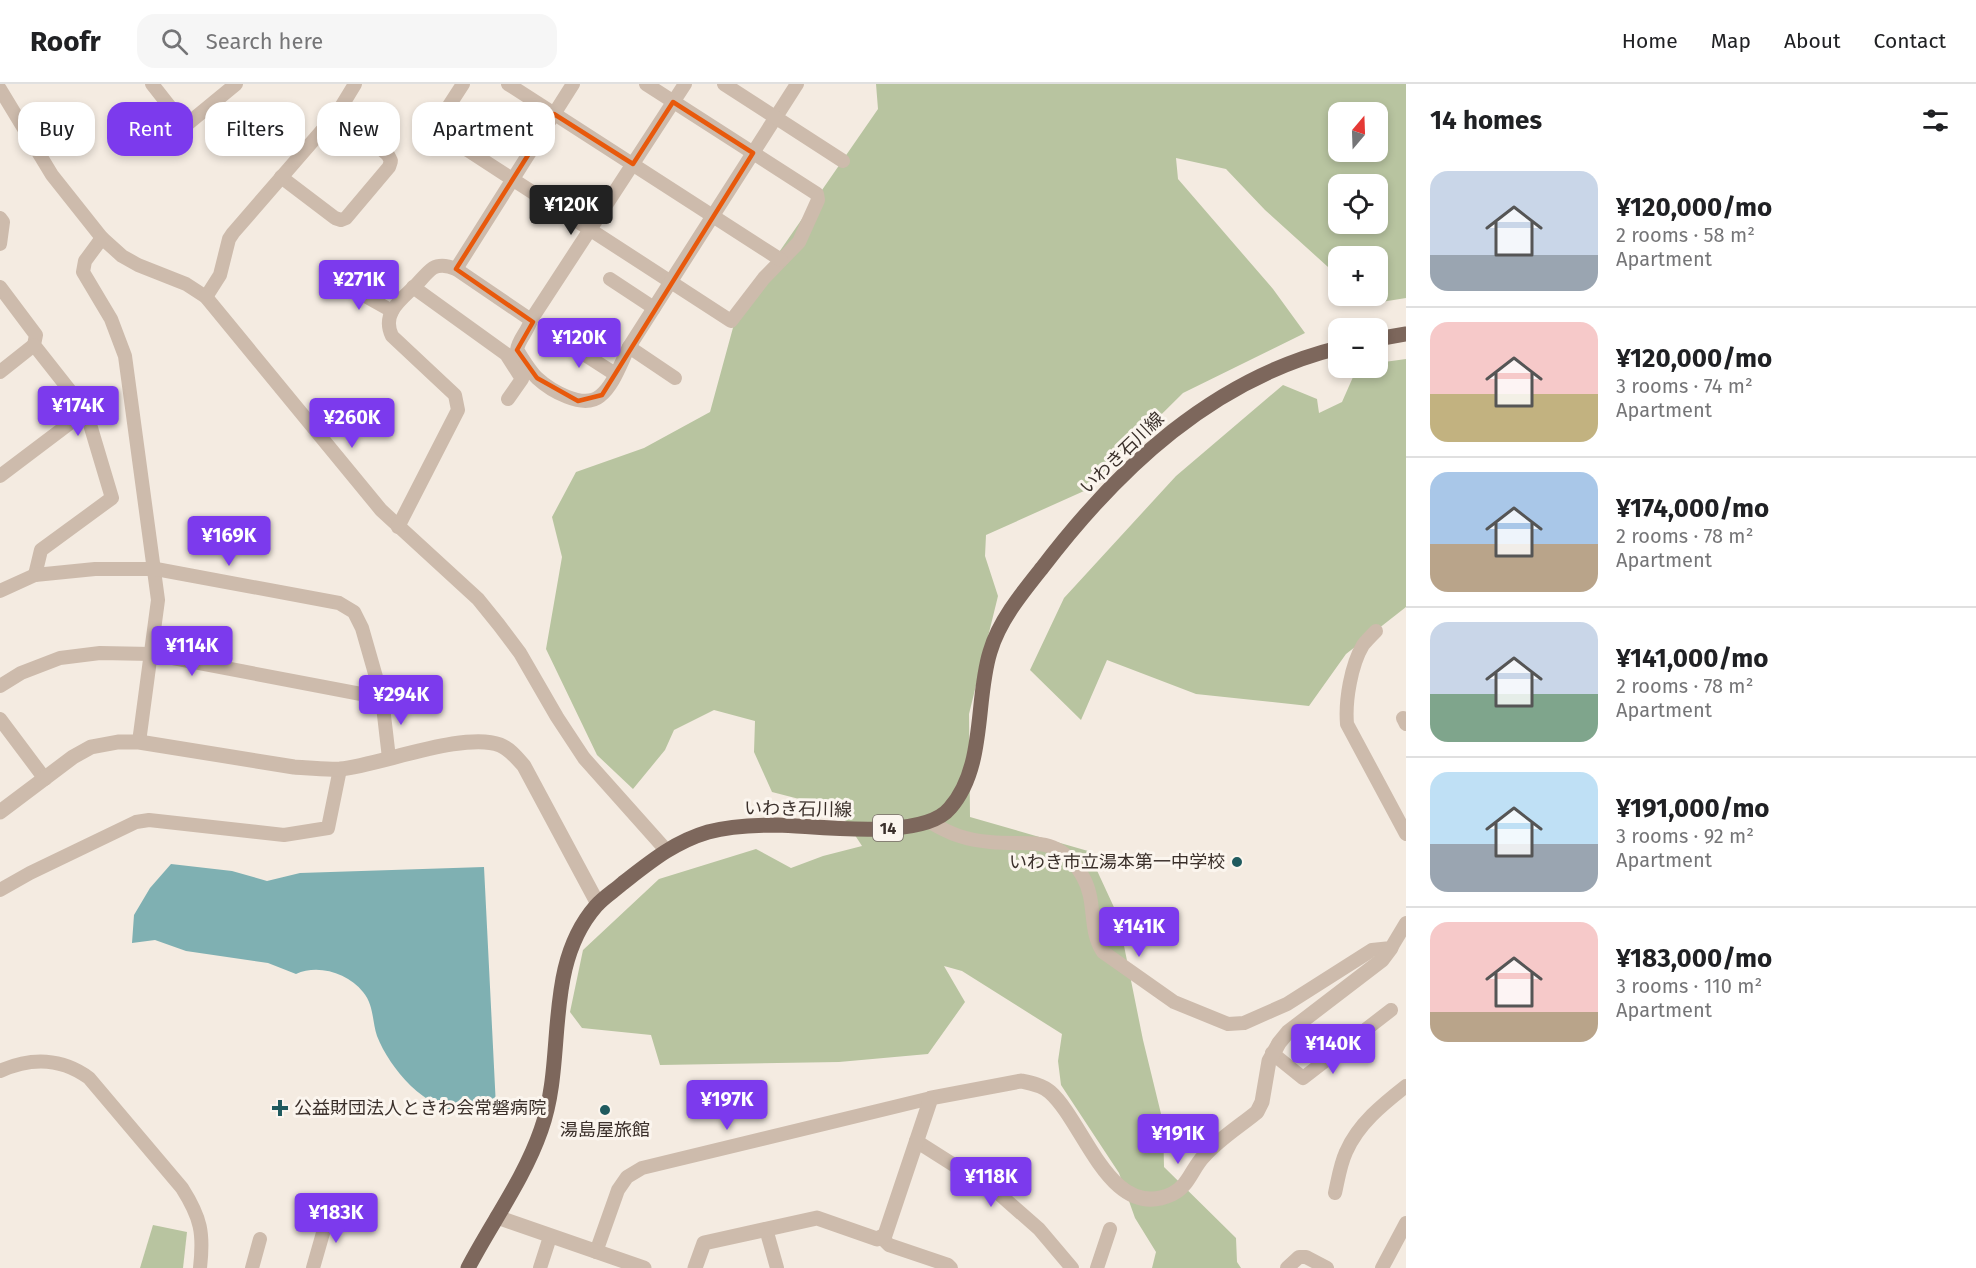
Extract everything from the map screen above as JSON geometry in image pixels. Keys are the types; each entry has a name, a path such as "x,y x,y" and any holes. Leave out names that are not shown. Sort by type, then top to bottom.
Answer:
{"main road":[{"path":"1388,337 1406,334"},
{"name":"いわき石川線","path":"468,1268 527,1163 542,1129 550,1091 565,967 572,944 583,923 598,904 666,850 707,832 732,827 773,825 869,829 904,827 930,822 947,813 957,799 971,766 980,728 986,667 990,651 998,632 1020,596 1056,550 1146,453 1186,421 1239,385 1316,353 1328,350"}],"street":[{"path":"152,84 185,126 236,84"},
{"path":"344,102 355,84"},
{"path":"464,84 441,118 469,151 731,321 764,278 799,242 818,200 817,194 646,84"},
{"path":"508,84 536,102"},
{"path":"555,112 573,84"},
{"path":"685,84 531,320 518,346 518,350 537,378 571,400 578,402 596,399 607,389 629,347 797,84"},
{"path":"724,84 843,161"},
{"path":"0,89 52,175 102,238 122,256 138,265 186,284 206,297 373,500 398,527 478,599 520,653 584,759 666,850"},
{"path":"555,115 781,260"},
{"path":"206,297 220,275 229,239 317,136"},
{"path":"282,177 334,218 341,220 346,218 389,167 391,161 389,156"},
{"path":"456,269 528,156"},
{"path":"0,218 3,222 0,244"},
{"path":"102,238 85,261 83,272 111,319 125,356 156,569 158,600 139,742"},
{"path":"398,527 458,410 458,404 455,395 392,336 388,327 395,306 434,267 446,265 456,269 531,320"},
{"path":"610,279 654,308"},
{"path":"342,283 392,311"},
{"path":"0,287 36,335 34,345 0,372"},
{"path":"413,287 506,354 522,379 508,399"},
{"path":"560,338 615,374"},
{"path":"34,345 86,411 112,498 41,550 35,575"},
{"path":"629,347 675,378"},
{"path":"0,476 86,411"},
{"path":"0,591 35,575 95,568 156,569 339,603 354,612 362,628 382,698 389,758"},
{"path":"1376,631 1363,646 1350,680 1346,707 1347,724 1406,834"},
{"path":"0,686 21,674 60,658 100,653 152,654 382,698"},
{"path":"0,719 45,779"},
{"path":"0,812 73,757 91,747 118,742 139,742 294,767 340,769 463,742 485,742 500,745 513,753 524,766 598,904"},
{"path":"0,890 136,822 149,820 284,835 328,828 340,769"},
{"path":"930,822 951,835 989,842 1048,844 1063,852 1084,878 1093,904 1094,931 1103,952 1174,1002 1228,1024 1244,1023 1287,1004 1372,950 1391,948"},
{"path":"596,1252 618,1190 627,1177 642,1168 931,1098 1021,1081 1035,1084 1049,1091 1062,1106 1114,1184 1140,1198 1171,1195 1184,1187 1202,1157 1257,1112 1262,1102 1272,1053 1288,1032 1382,960 1406,923"},
{"path":"1272,1053 1303,1077 1391,1010"},
{"path":"0,1071 10,1066 44,1060 55,1061 78,1070 89,1078 182,1188 194,1206 203,1244 200,1268"},
{"path":"1335,1193 1346,1152 1362,1127 1379,1107 1406,1086"},
{"path":"695,1268 704,1243 817,1218 877,1239 882,1238 885,1235 931,1098"},
{"path":"916,1141 998,1193 1039,1229 1072,1268"},
{"path":"312,1268 329,1212"},
{"path":"497,1217 596,1252 616,1264 644,1268"},
{"path":"1382,1268 1406,1223"},
{"path":"766,1229 777,1268"},
{"path":"1097,1268 1110,1229"},
{"path":"540,1268 550,1237"},
{"path":"882,1238 889,1245 951,1268"},
{"path":"252,1268 260,1239"},
{"path":"1287,1268 1299,1257 1306,1257 1327,1268"}],"highlighted area":[{"path":"673,102 753,153 602,395 578,401 537,378 517,350 533,322 456,269 554,114 633,164"}],"green space":[{"path":"876,84 1406,84 1406,298 1388,301 1388,246 1328,246 1328,267 1265,210 1226,169 1176,158 1178,179 1273,289 1305,333 1183,393 1084,491 986,535 985,556 998,596 969,714 970,817 1088,851 1118,916 1143,1040 1163,1122 1164,1167 1236,1238 1237,1262 1241,1268 1152,1268 1156,1252 1135,1218 1119,1173 1061,1085 1058,1061 1062,1034 962,971 944,966 965,1002 928,1054 839,1062 660,1065 651,1035 582,1028 570,1012 583,950 659,879 756,849 791,868 823,856 862,846 838,809 772,792 754,752 755,721 714,710 674,730 665,750 633,789 597,755 546,649 562,557 552,517 576,472 644,448 710,412 737,313 878,109"},
{"path":"1406,359 1406,607 1346,654 1309,706 1196,694 1107,660 1081,720 1030,670 1064,598 1176,476 1283,385 1317,399 1319,413 1342,402 1353,378 1388,378 1388,361"},
{"path":"153,1225 187,1232 183,1268 140,1268"}],"water":[{"path":"171,864 232,871 267,881 300,873 484,867 496,1107 468,1112 450,1110 423,1096 411,1086 383,1049 377,1036 367,997 357,985 341,975 323,970 296,974 268,963 186,951 155,940 132,943 134,915 150,888"}],"place":[{"name":"いわき市立湯本第一中学校","path":"1237,862"},
{"name":"公益財団法人ときわ会常磐病院","path":"280,1108"},
{"name":"湯島屋旅館","path":"605,1110"}]}
